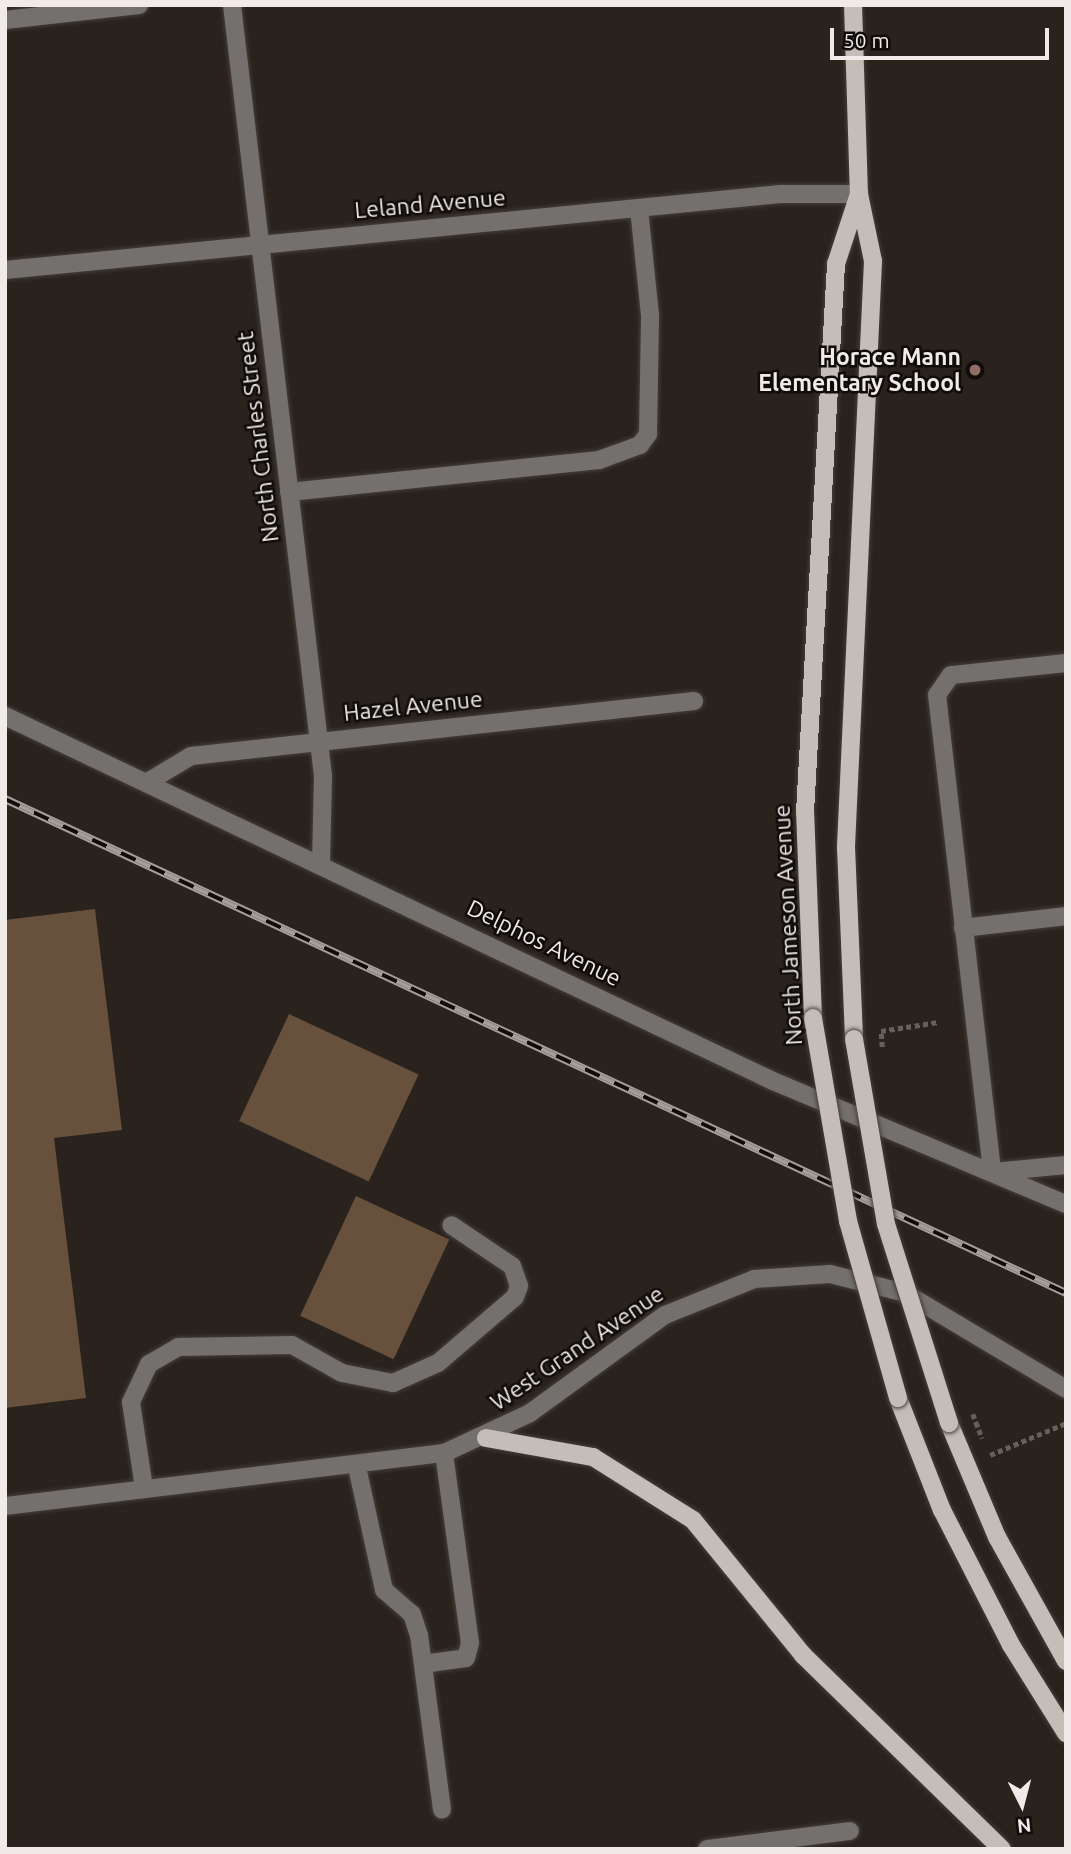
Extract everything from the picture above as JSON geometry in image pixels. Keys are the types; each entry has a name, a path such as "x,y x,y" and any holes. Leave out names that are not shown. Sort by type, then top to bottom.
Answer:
{"main road":[{"name":"North Jameson Avenue","path":"853,5 859,194 873,261 846,847 854,1039 886,1224 949,1423 997,1537 1066,1661"},
{"name":"North Jameson Avenue","path":"859,194 836,264 806,786 813,1018 848,1221 898,1398 948,1522 1010,1645 1066,1733"},
{"path":"486,1438 593,1457 693,1520 803,1655 1002,1849"}],"street":[{"path":"5,20 139,5"},
{"name":"North Charles Street","path":"232,5 318,740 321,864"},
{"name":"Leland Avenue","path":"5,270 780,194 859,194"},
{"path":"289,492 599,460 640,445 648,434 650,315 639,209"},
{"path":"1066,663 951,675 939,685 963,928 992,1172 1066,1165"},
{"name":"Hazel Avenue","path":"146,783 191,757 318,740 694,701"},
{"name":"Delphos Avenue","path":"5,716 774,1081 1066,1204"},
{"path":"963,928 1066,916"},
{"path":"144,1488 131,1402 149,1364 178,1347 292,1345 342,1374 393,1383 438,1363 515,1297 519,1286 512,1266 451,1225"},
{"name":"West Grand Avenue","path":"5,1506 144,1488 357,1467 444,1453 486,1438 692,1300 754,1279 830,1274 905,1293 1066,1389"},
{"path":"423,1664 466,1658 470,1643 444,1453"},
{"path":"357,1467 384,1590 412,1614 423,1664 442,1809"},
{"path":"707,1849 850,1831"}],"path":[{"path":"884,1060 881,1031 938,1023"},
{"path":"969,1403 982,1438"},
{"path":"994,1457 1066,1423"}],"building":[{"path":"95,909 122,1130 54,1138 86,1398 5,1408 5,920"},
{"path":"289,1014 419,1074 369,1181 239,1121"},
{"path":"356,1196 449,1240 394,1359 300,1316"}],"railway":[{"path":"5,799 1066,1293"}],"place":[{"name":"Horace Mann Elementary School","path":"975,370"}]}
